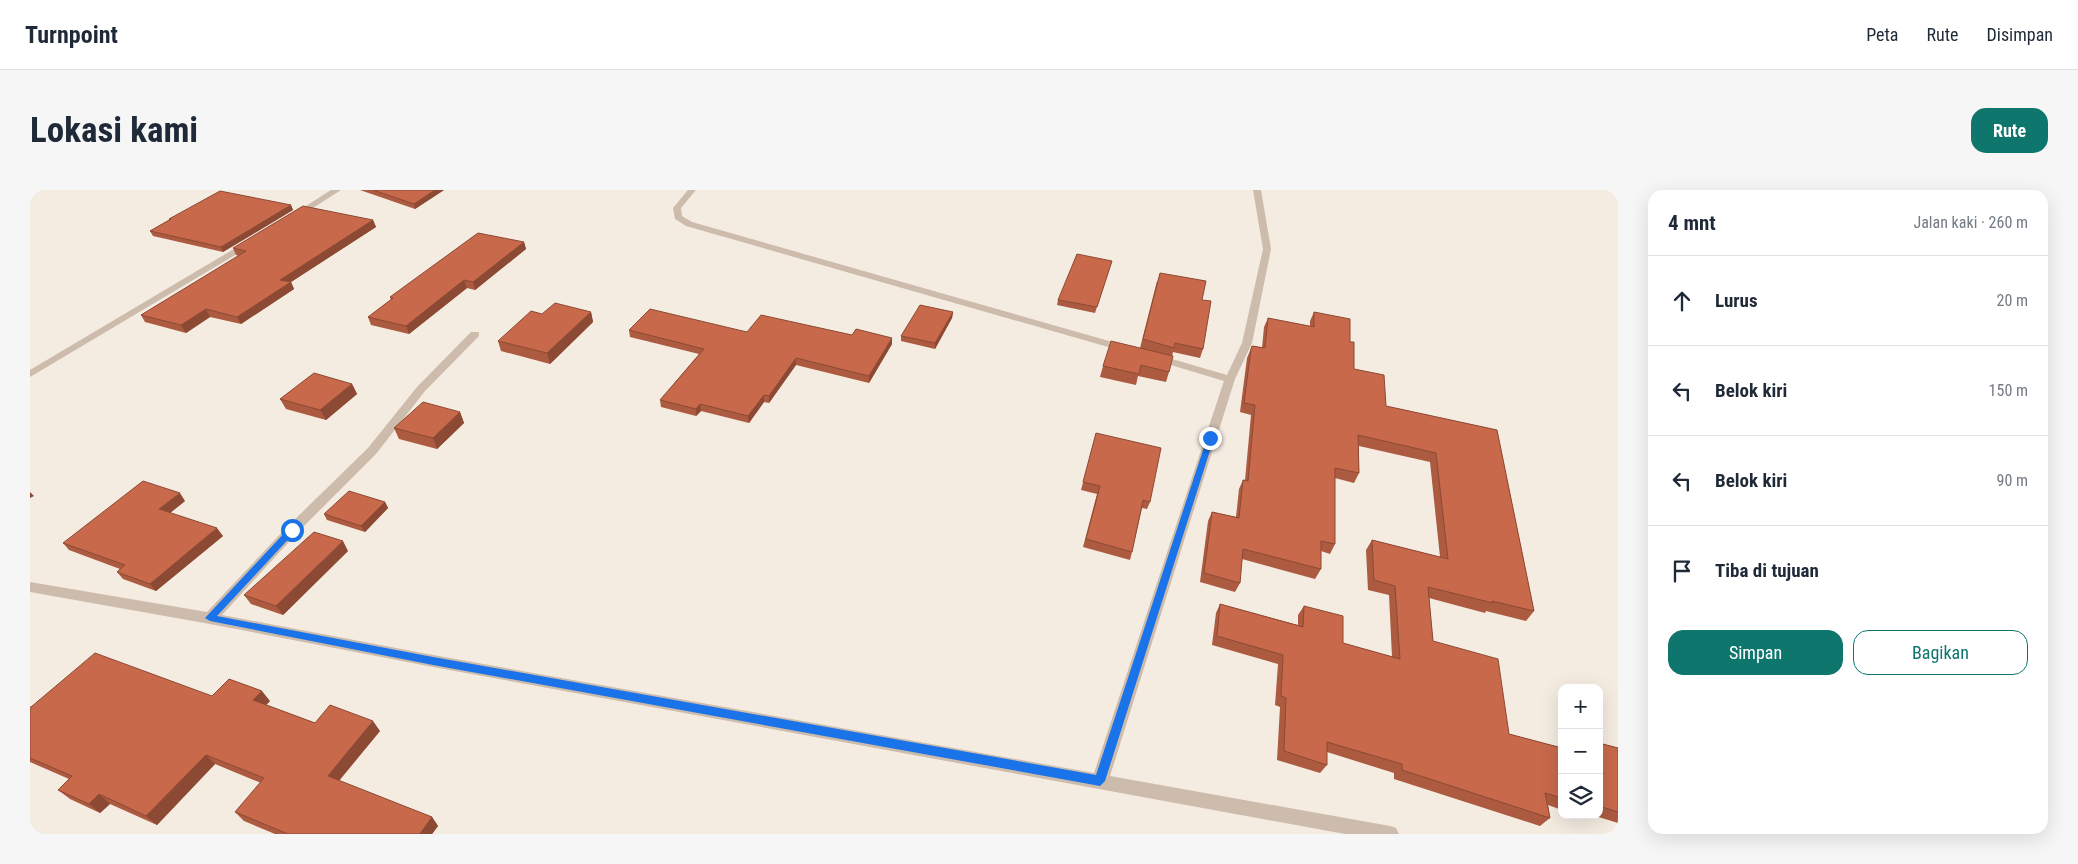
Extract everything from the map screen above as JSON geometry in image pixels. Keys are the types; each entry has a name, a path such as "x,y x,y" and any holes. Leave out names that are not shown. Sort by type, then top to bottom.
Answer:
{"street":[{"path":"286,221 337,190"},
{"path":"692,190 678,208 678,217 689,224 1230,379"},
{"path":"1100,781 1230,379 1247,343 1267,249 1257,190"},
{"path":"30,374 260,236"},
{"path":"210,618 292,530 372,451 421,389 475,334"},
{"path":"30,587 210,618 433,661 1390,834"}],"building":[{"path":"373,190 435,190 414,204"},
{"path":"220,191 291,205 221,247 150,231 171,219 169,219"},
{"path":"303,206 373,220 280,280 291,282 237,317 206,309 181,325 141,315 246,251 233,248"},
{"path":"478,233 524,242 473,282 464,280 406,326 368,317 393,298 390,297"},
{"path":"1077,254 1112,261 1097,307 1058,300"},
{"path":"1160,273 1206,281 1202,300 1211,301 1203,349 1175,343 1174,348 1143,339"},
{"path":"555,303 591,312 547,353 498,341 531,311 542,314"},
{"path":"920,305 953,312 935,343 901,336"},
{"path":"650,309 747,332 761,315 852,335 856,329 892,338 869,376 796,358 769,396 764,395 748,416 700,404 696,409 660,400 704,349 629,330"},
{"path":"1314,312 1350,319 1350,342 1354,342 1354,369 1384,375 1386,406 1497,430 1534,611 1428,587 1433,641 1498,659 1509,734 1558,747 1558,797 1545,793 1550,818 1402,770 1402,764 1327,742 1327,765 1284,751 1286,698 1281,696 1283,655 1217,636 1220,604 1303,627 1304,606 1343,616 1343,643 1400,659 1395,586 1374,580 1372,540 1448,559 1436,453 1358,435 1359,473 1335,468 1335,544 1321,541 1321,569 1243,549 1240,583 1204,573 1212,512 1239,518 1243,480 1248,481 1255,405 1244,403 1252,346 1265,348 1268,318 1314,327"},
{"path":"1111,341 1173,356 1169,372 1141,365 1139,374 1103,366"},
{"path":"314,373 352,384 320,410 280,399"},
{"path":"423,402 460,412 433,438 394,428"},
{"path":"1096,433 1161,448 1150,502 1143,500 1132,552 1086,539 1100,486 1083,482"},
{"path":"143,481 180,493 159,509 217,528 150,584 117,572 125,565 63,543"},
{"path":"349,491 385,502 361,526 324,514"},
{"path":"314,532 343,541 276,606 244,595"},
{"path":"95,653 212,696 229,679 262,691 253,700 315,723 330,705 373,721 328,776 432,817 420,834 288,834 235,812 264,778 206,755 146,816 99,794 89,804 58,790 72,776 30,758 30,707"},
{"path":"1603,744 1618,748 1618,812 1603,807"}],"route":[{"path":"292,530 210,618 433,661 1100,781 1210,438"}]}
